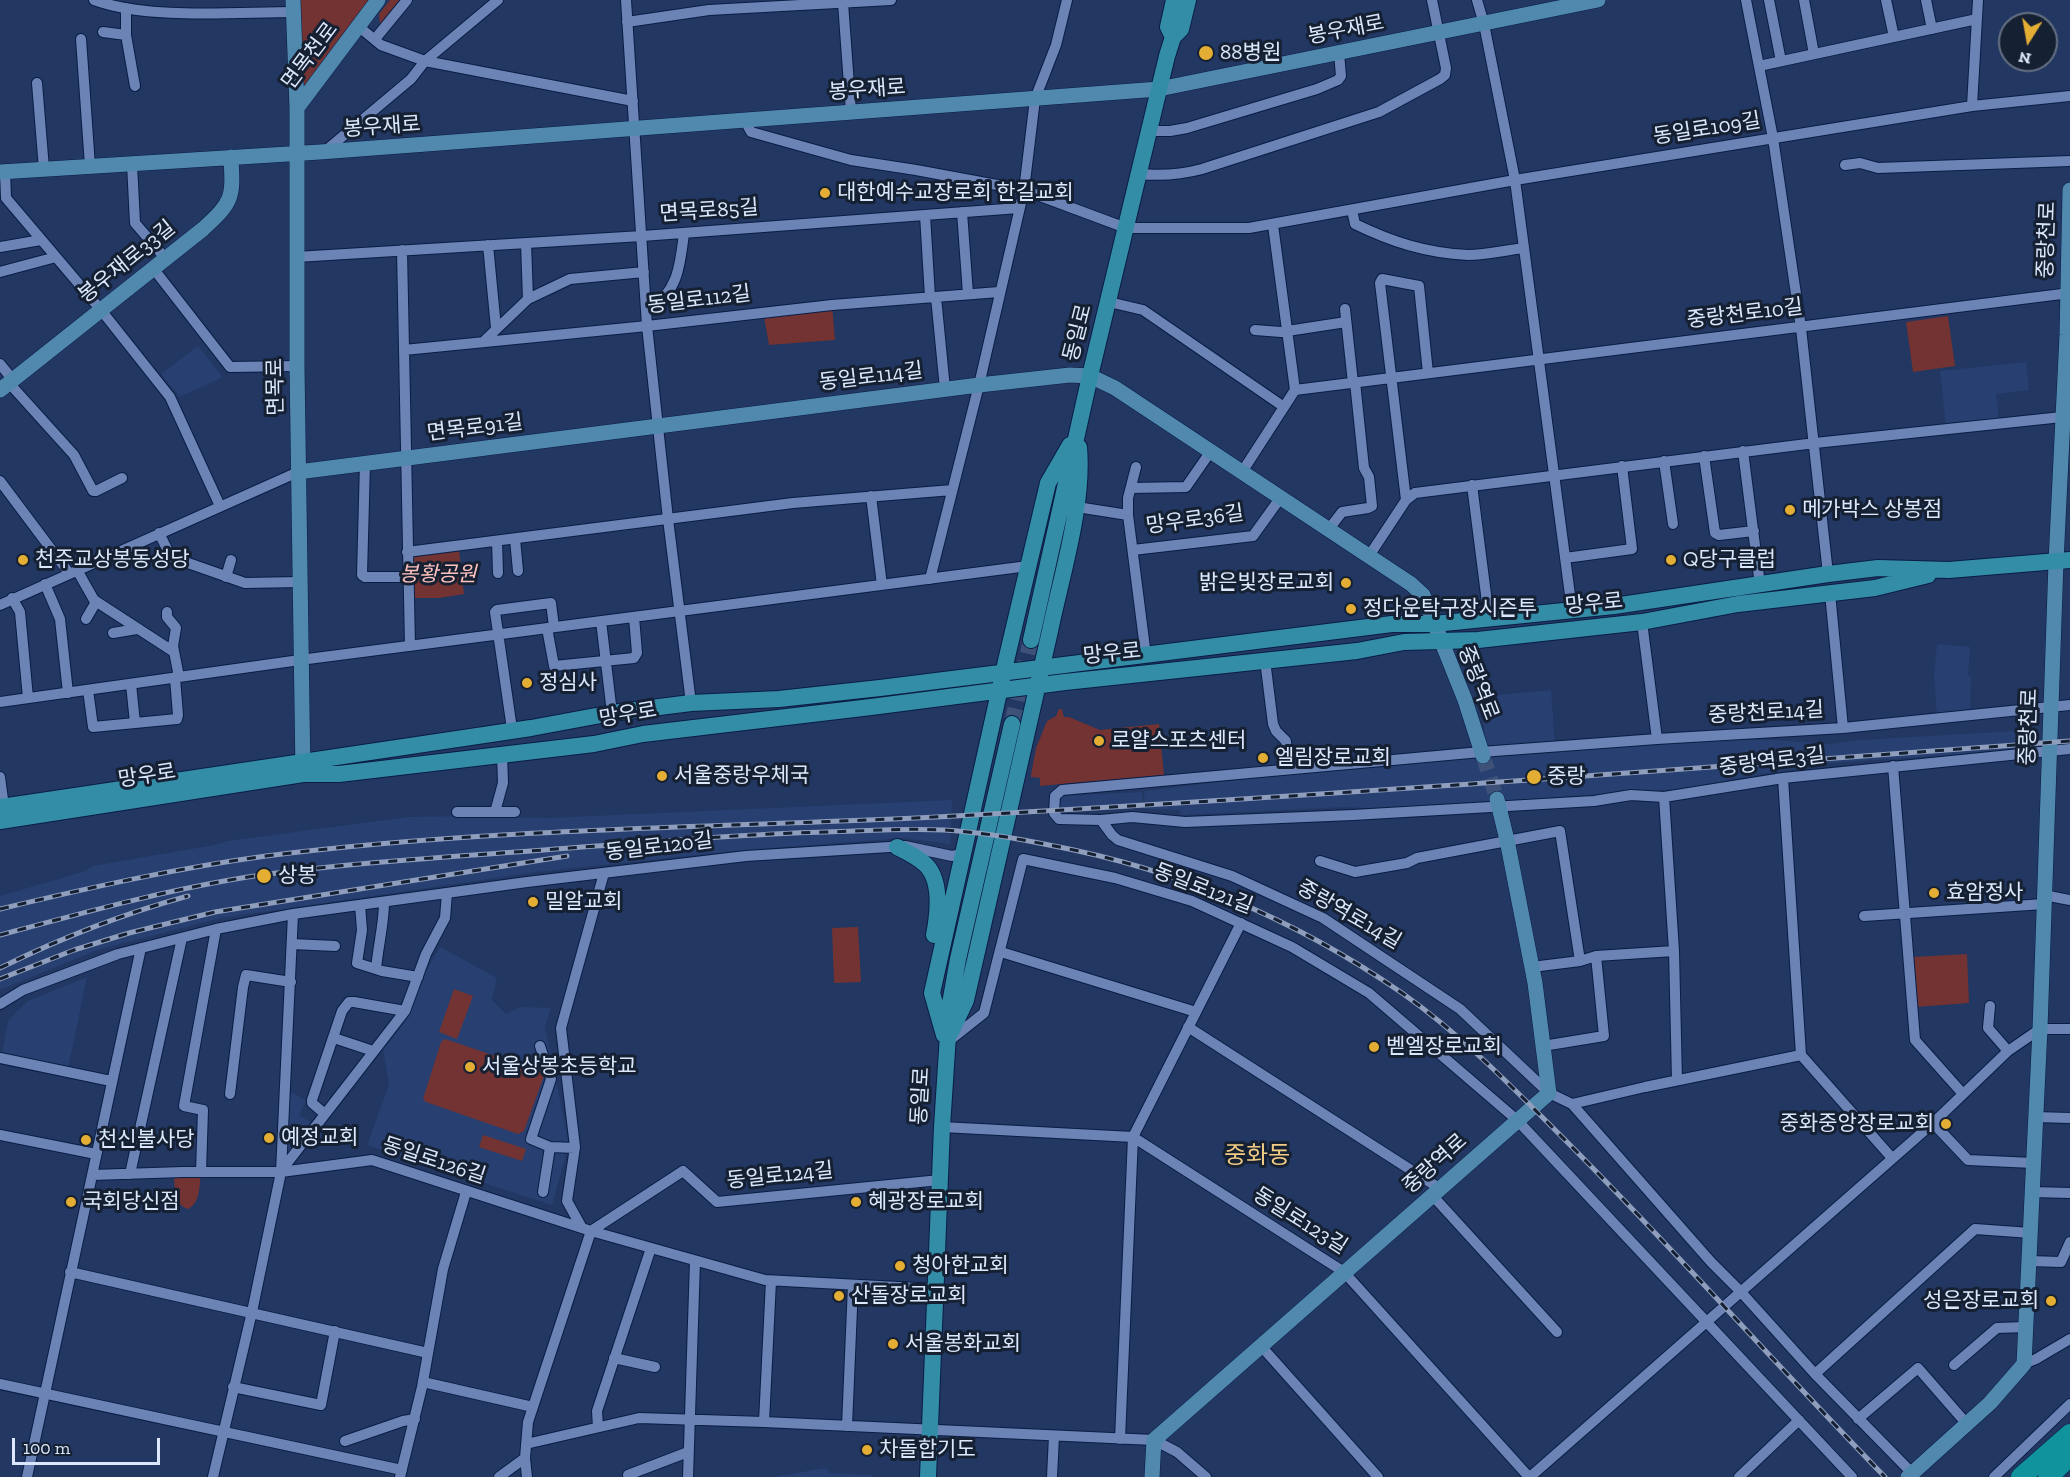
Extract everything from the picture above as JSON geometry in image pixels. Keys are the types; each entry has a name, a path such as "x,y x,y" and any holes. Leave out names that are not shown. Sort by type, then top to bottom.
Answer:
{"highway":[{"path":"2021,1477 2070,1434"},
{"path":"2048,1477 2070,1456"}],"main road":[{"name":"동일로","path":"1173,37 1168,27 1174,0"},
{"name":"동일로","path":"1039,642 1090,376 1159,89 1173,37 1181,29 1188,0"},
{"path":"946,1043 966,1000 1020,726 1038,686 1042,669 1039,642 1077,507 1081,469 1078,431"},
{"path":"932,993 1048,483 1078,431"},
{"name":"망우로","path":"1,812 303,768 512,729 691,703 779,699 1042,669 1401,623 1434,624 1614,606 1878,568 1949,570 2063,561"},
{"name":"망우로","path":"303,768 339,774 594,744 643,734 1038,686 1357,651 1404,642 1478,640 1642,622 1738,604 1875,588 1949,570"},
{"path":"1011,640 1019,647 1031,650 1042,648 1039,642"},
{"path":"993,722 1002,714 1015,714 1025,720 1020,726"},
{"path":"897,846 925,863 934,878 937,894 937,921 928,970 946,1043"},
{"name":"동일로","path":"928,1477 946,1043"}],"street":[{"path":"94,0 171,13 294,6"},
{"name":"면목천로","path":"297,108 378,0"},
{"path":"375,39 408,0"},
{"path":"324,152 411,79 425,61 498,0"},
{"path":"626,0 647,326 691,703"},
{"path":"774,8 784,0"},
{"path":"627,22 709,10 891,0"},
{"path":"930,579 1024,190 1035,99 1056,45 1067,0"},
{"path":"1139,174 1159,176 1202,169 1386,109 1445,75 1446,68 1432,0"},
{"path":"1477,0 1484,24 1515,180 1572,610"},
{"name":"봉우재로","path":"2,172 634,130 744,119 1159,89 1594,0"},
{"path":"1746,0 1773,138 1801,328 1828,574"},
{"path":"1769,0 1781,61"},
{"path":"1803,0 1814,54"},
{"path":"1886,0 1893,37"},
{"path":"1926,0 1932,29"},
{"path":"1972,106 1978,0"},
{"path":"843,3 850,112"},
{"path":"123,5 135,86"},
{"name":"면목로","path":"294,6 303,768"},
{"path":"1759,66 1977,19"},
{"path":"358,27 381,45 425,61 633,101"},
{"path":"103,32 126,35"},
{"path":"81,39 90,166"},
{"path":"1149,131 1182,129 1317,89 1338,80 1341,76 1339,53"},
{"path":"38,83 44,169"},
{"name":"동일로109길","path":"1126,228 1249,228 1273,225 1515,180 1773,138 1972,106 2070,96"},
{"path":"744,119 751,132 851,160 1024,190 1126,228"},
{"name":"봉우재로33길","path":"7,385 220,214 230,200 233,190 231,157"},
{"path":"1845,165 1860,163 1878,168 2070,161"},
{"path":"132,164 135,223 159,263 230,367 297,366"},
{"path":"2,172 6,198 101,310 170,397 219,506"},
{"name":"중랑천로","path":"2024,1364 2040,1029 2051,706 2063,561 2062,417 2070,190"},
{"name":"면목로85길","path":"296,256 642,236 1019,208"},
{"path":"1352,210 1355,224 1381,237 1417,249 1471,255 1524,248"},
{"path":"962,212 968,294"},
{"path":"925,215 945,389"},
{"path":"1242,472 1295,390 1273,225"},
{"path":"647,312 660,303 673,288 681,258 684,232"},
{"path":"0,247 41,240"},
{"path":"526,243 528,298"},
{"path":"488,245 496,328"},
{"path":"402,250 410,646"},
{"path":"0,272 56,257"},
{"path":"483,342 528,298 570,279 644,272"},
{"path":"1406,500 1390,378 1380,283 1382,279 1419,286 1428,373"},
{"name":"동일로112길","path":"404,350 647,326 786,309 999,292"},
{"name":"중랑천로10길","path":"1295,390 2068,293"},
{"path":"1109,302 1143,310 1284,407"},
{"path":"1329,529 1342,512 1372,506 1369,477 1364,468 1345,309"},
{"path":"1255,330 1287,331 1346,322"},
{"path":"0,364 7,385 74,455 93,491 122,478"},
{"name":"동일로114길","path":"657,425 978,385 1070,375 1090,376"},
{"name":"망우로36길","path":"1090,376 1115,388 1411,584 1423,596 1434,624"},
{"path":"1369,556 1406,500 1415,493 1743,451 2062,417"},
{"name":"면목로91길","path":"298,472 657,425"},
{"name":"망우로36길","path":"1131,488 1186,487 1210,451"},
{"path":"1743,451 1760,585"},
{"path":"1704,456 1716,534 1754,531"},
{"path":"1664,461 1672,524"},
{"path":"365,463 362,575 365,577 408,577"},
{"path":"1565,558 1632,549 1622,466"},
{"path":"1136,467 1128,504 1128,515 1146,656"},
{"path":"4,601 298,472"},
{"path":"1472,485 1489,618"},
{"path":"2,486 73,571 90,597 174,652"},
{"path":"407,552 794,503 952,490"},
{"path":"871,496 882,585"},
{"name":"망우로36길","path":"1132,550 1253,536 1281,497"},
{"path":"1077,507 1128,515"},
{"path":"159,533 171,557 226,577 249,583 300,582"},
{"path":"514,539 518,571"},
{"path":"497,541 498,573"},
{"path":"226,577 231,560"},
{"path":"0,702 300,660 1028,566"},
{"path":"45,584 60,619 68,693"},
{"path":"1830,593 1843,728"},
{"path":"4,601 20,612 28,699"},
{"path":"86,619 96,602"},
{"path":"512,729 497,635 495,612 497,610 551,603 550,627 554,666 634,658 637,656 634,617"},
{"path":"88,690 93,728 177,719 177,677 174,652 176,628 167,617 167,612"},
{"path":"601,621 612,713"},
{"name":"망우로","path":"1642,622 1657,739"},
{"name":"중랑역로","path":"1434,624 1465,700 1482,754"},
{"path":"113,633 137,629"},
{"path":"1265,660 1273,724 1286,741 1288,768"},
{"path":"131,684 135,723"},
{"name":"중랑천로14길","path":"1101,820 1059,819 1054,813 1055,796 1062,790 1288,768 1657,739 1843,728 2070,705"},
{"name":"중랑역로3길","path":"1101,820 1127,817 1185,822 1498,803 1594,801 1631,795 1664,797 1783,778 2070,749"},
{"path":"495,812 503,783 502,754"},
{"path":"1893,766 1915,1042 1963,1094"},
{"path":"0,777 1,812"},
{"path":"1783,778 1801,1055 1892,1158"},
{"path":"1664,797 1674,951 1677,1080"},
{"path":"1498,803 1532,967 1549,1093"},
{"path":"457,812 515,812"},
{"name":"중랑역로14길","path":"1101,820 1112,836 1118,840 1232,876 1323,918 1460,1009 1549,1093 1572,1104"},
{"path":"1320,861 1355,872 1560,831 1580,961"},
{"name":"동일로120길","path":"0,1004 23,990 92,963 216,929 293,914 746,856 897,846 914,846 952,856 962,854"},
{"name":"동일로121길","path":"946,1043 984,1013 1023,859 1115,878 1192,901 1292,947 1369,993 1517,1120 1852,1477"},
{"path":"527,1477 525,1458 528,1422 586,1230 567,1201 575,1148 561,1028 604,873"},
{"path":"281,1172 405,1011 426,954 445,918 447,893"},
{"path":"1864,916 2044,899 2070,900"},
{"path":"376,969 379,936 384,919 384,902"},
{"path":"360,904 362,930 357,963 418,977"},
{"path":"213,1477 252,1312 281,1172 293,914"},
{"path":"1120,1439 1133,1137 1241,923"},
{"path":"201,1172 202,1110 184,1106 216,929"},
{"path":"130,1174 182,938"},
{"path":"292,945 335,946"},
{"path":"27,1477 141,948"},
{"path":"1532,967 1580,961 1596,956 1674,951"},
{"path":"1001,952 1196,1012"},
{"path":"1543,1046 1604,1036 1596,956"},
{"path":"230,1094 246,975 291,982"},
{"path":"325,1114 312,1103 312,1100 334,1038 337,1010 354,1002 405,1011"},
{"path":"1990,1006 1988,1028 2008,1051"},
{"path":"1188,1027 1436,1191 1557,1332"},
{"path":"1530,1477 1932,1123 2008,1051 2040,1029 2070,1029"},
{"path":"334,1038 373,1051"},
{"path":"540,1046 551,1079 531,1137 550,1147 575,1148"},
{"path":"1801,1055 1572,1104 1711,1262 1910,1475 1990,1403 2024,1364 2070,1339"},
{"path":"0,1058 111,1081"},
{"name":"중랑역로","path":"1154,1440 1549,1093"},
{"path":"2035,1117 2070,1118"},
{"path":"1932,1123 1968,1160 2033,1163"},
{"name":"동일로123길","path":"942,1127 1133,1137 1344,1272 1530,1477"},
{"path":"0,1135 96,1154"},
{"path":"543,1192 550,1147"},
{"name":"동일로126길","path":"92,1175 281,1172 372,1160 586,1230 771,1281 936,1289"},
{"name":"동일로124길","path":"586,1230 682,1171 717,1202 940,1180"},
{"path":"0,1384 224,1432 401,1474 423,1382 444,1269 466,1192"},
{"path":"2032,1192 2070,1193"},
{"path":"1815,1374 1975,1229 2031,1233"},
{"path":"2030,1261 2061,1262 2070,1242"},
{"path":"598,1427 597,1411 651,1248"},
{"path":"688,1477 695,1261"},
{"path":"70,1272 428,1353"},
{"path":"764,1422 771,1281"},
{"path":"847,1426 853,1285"},
{"path":"1954,1365 1998,1328 2026,1327"},
{"path":"233,1387 321,1405 335,1331"},
{"path":"1261,1346 1378,1477"},
{"path":"614,1358 654,1366"},
{"path":"1858,1419 1918,1368 1966,1423"},
{"path":"423,1382 533,1407"},
{"path":"1994,1477 2070,1404"},
{"path":"526,1444 639,1418 1154,1440 1178,1452 1206,1477"},
{"path":"345,1441 415,1419"},
{"path":"1739,1477 1799,1420"},
{"path":"1052,1477 1054,1436"},
{"path":"1152,1477 1154,1440"},
{"path":"628,1475 688,1452"},
{"path":"499,1477 525,1458"}],"shaded area":[{"path":"198,346 223,377 180,397 161,374"},
{"path":"2026,362 2029,390 1996,394 1999,422 1946,427 1940,371"},
{"path":"1937,644 1970,647 1968,675 1971,676 1970,713 1937,716 1934,675"},
{"path":"1551,690 1555,744 1486,749 1483,717 1499,716 1497,695"},
{"path":"2031,730 2030,749 1831,763 1731,779 1705,787 1385,809 1346,807 1181,815 1179,810 1145,809 1144,791 1381,763 1705,740 1772,740 1831,744 1861,740"},
{"path":"1142,792 1143,808 1059,812 1061,796"},
{"path":"952,800 950,844 904,838 744,850 537,872 221,918 97,950 0,990 0,896 86,871 93,866 227,841 408,817 548,818"},
{"name":"서울상봉초등학교","path":"440,947 497,978 492,1000 506,1014 521,1007 551,1008 545,1027 569,1144 552,1205 367,1145 389,1085 383,1050 406,1020 423,976"},
{"path":"87,977 68,1068 2,1054 8,1021 28,1001"},
{"path":"292,1092 306,1101 299,1115 314,1124 289,1158 284,1157 289,1097"},
{"path":"826,1468 830,1473 872,1475 872,1477 772,1477"}],"green space":[{"path":"293,0 379,0 297,108"},
{"path":"390,0 401,0 380,25 379,14"},
{"path":"832,305 835,340 769,345 763,311"},
{"path":"1948,316 1955,366 1913,372 1906,322"},
{"name":"봉황공원","path":"459,550 464,594 439,598 413,598 410,554"},
{"name":"로얄스포츠센터","path":"1059,709 1062,709 1064,717 1100,730 1159,724 1164,775 1040,786 1040,778 1031,777 1036,748 1047,721 1056,716"},
{"path":"858,927 861,982 834,983 832,928"},
{"path":"1967,954 1969,1003 1916,1007 1913,957"},
{"path":"454,989 473,996 457,1039 439,1032"},
{"path":"445,1039 540,1071 544,1076 524,1131 518,1134 423,1099 441,1042"},
{"path":"483,1135 526,1149 522,1161 479,1147"},
{"path":"174,1173 201,1173 197,1198 188,1209 183,1207 177,1199"}],"tunnel":[{"path":"1012,724 1031,640"},
{"path":"1483,756 1497,799"}],"railway":[{"path":"0,909 199,866 352,846 438,839 955,816 1234,800 2070,741"},
{"path":"0,935 162,894 261,875 376,862 730,836 899,829 957,831 1036,842 1143,868 1233,900 1277,920 1361,966 1426,1010 1513,1088 1615,1191 1885,1477"},
{"path":"0,979 74,950 129,933 215,912 567,856"},
{"path":"0,968 92,928 188,896"}],"place":[{"name":"88병원","path":"1206,53"},
{"name":"대한예수교장로회 한길교회","path":"825,193"},
{"name":"메가박스 상봉점","path":"1790,510"},
{"name":"천주교상봉동성당","path":"23,560"},
{"name":"Q당구클럽","path":"1671,560"},
{"name":"밝은빛장로교회","path":"1346,583"},
{"name":"정다운탁구장시즌투","path":"1351,609"},
{"name":"정심사","path":"527,683"},
{"name":"로얄스포츠센터","path":"1099,741"},
{"name":"엘림장로교회","path":"1263,758"},
{"name":"서울중랑우체국","path":"662,776"},
{"name":"중랑","path":"1534,777"},
{"name":"상봉","path":"264,876"},
{"name":"효암정사","path":"1934,893"},
{"name":"밀알교회","path":"533,902"},
{"name":"벧엘장로교회","path":"1374,1047"},
{"name":"서울상봉초등학교","path":"470,1067"},
{"name":"중화중앙장로교회","path":"1946,1124"},
{"name":"예정교회","path":"269,1138"},
{"name":"천신불사당","path":"86,1140"},
{"name":"국회당신점","path":"71,1202"},
{"name":"혜광장로교회","path":"856,1202"},
{"name":"청아한교회","path":"900,1266"},
{"name":"산돌장로교회","path":"839,1296"},
{"name":"성은장로교회","path":"2051,1301"},
{"name":"서울봉화교회","path":"893,1344"},
{"name":"차돌합기도","path":"867,1450"}],"district":[{"name":"중화동","path":"1257,1156"}]}
